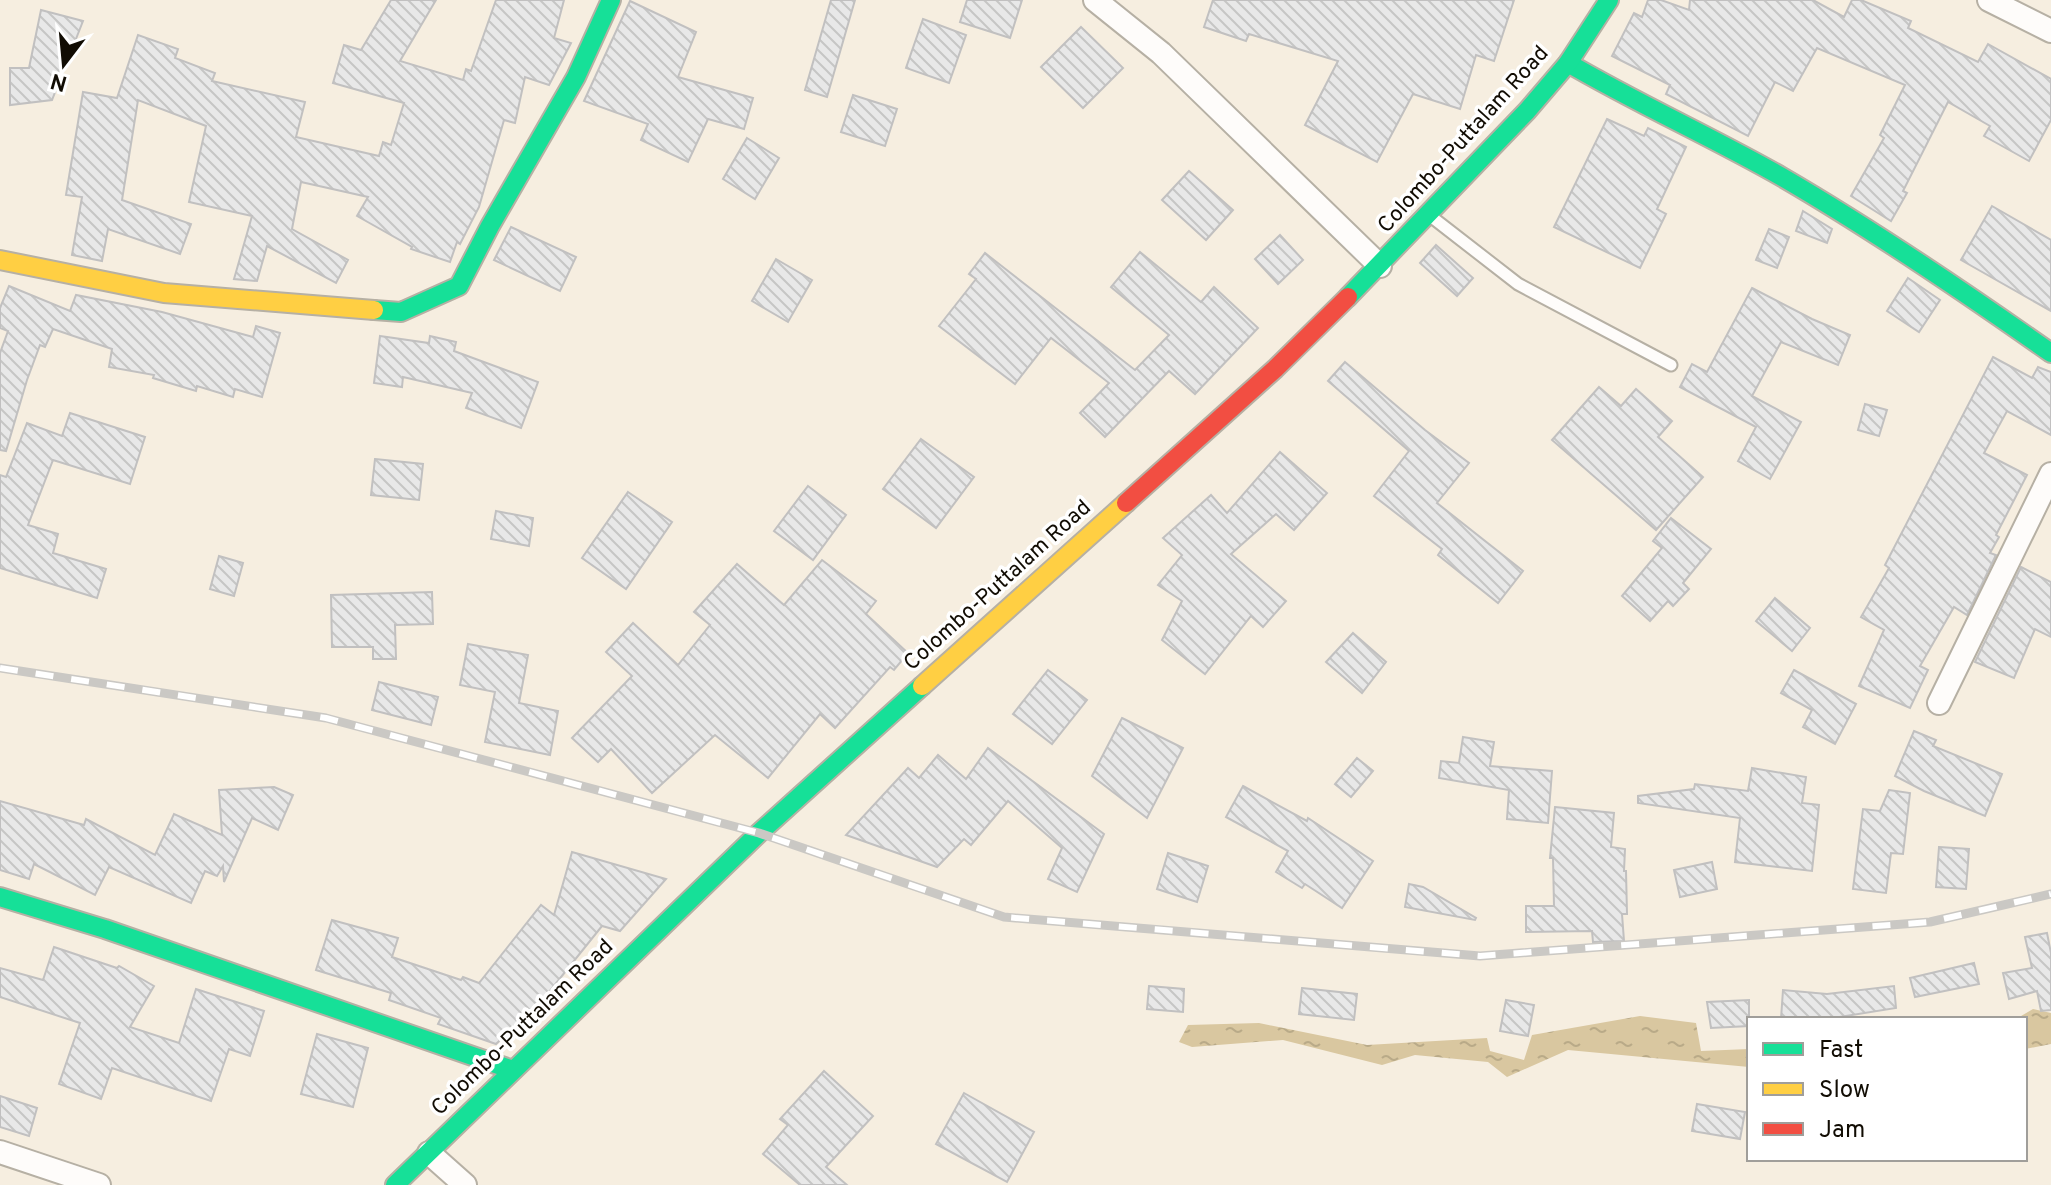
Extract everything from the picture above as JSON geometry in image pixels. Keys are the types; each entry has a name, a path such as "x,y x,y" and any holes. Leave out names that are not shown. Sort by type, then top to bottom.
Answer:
{"main road":[{"path":"0,260 164,293 401,312 459,286 576,77 611,0"},
{"name":"Colombo-Puttalam Road","path":"395,1185 759,833 1275,369 1430,215 1527,111 1568,63 1609,0"},
{"path":"1568,63 1621,95 1781,176 1931,268 2051,353"},
{"path":"0,897 105,929 513,1070"}],"street":[{"path":"1095,0 1161,53 1380,266"},
{"path":"1989,0 2051,31"},
{"path":"1939,703 2051,474"},
{"path":"0,1152 99,1185"},
{"path":"429,1153 465,1185"}],"lane":[{"path":"1430,215 1518,284 1671,365"}],"water":[{"path":"2033,1009 2051,1013 2051,1044 2027,1049 2027,1017 2019,1017"},
{"path":"1640,1016 1696,1023 1701,1051 1747,1049 1747,1067 1568,1050 1507,1077 1488,1062 1415,1055 1382,1065 1283,1040 1192,1047 1179,1042 1188,1025 1259,1023 1367,1045 1487,1038 1490,1051 1524,1060 1532,1035"}],"building":[{"path":"391,0 436,0 400,61 463,80 466,69 471,71 496,0 564,0 554,38 571,43 549,85 525,77 515,123 504,120 479,207 460,244 457,242 450,262 411,249 357,216 368,197 301,182 292,229 348,260 336,283 267,246 257,281 234,279 252,216 189,202 206,126 138,100 122,200 191,224 180,254 108,229 102,261 72,255 82,197 66,195 83,92 117,98 138,35 178,49 175,58 215,73 212,81 305,102 296,137 379,156 383,142 391,145 404,103 333,83 344,45 361,50"},
{"path":"831,0 855,0 827,97 805,90"},
{"path":"967,0 1022,0 1010,38 960,22"},
{"path":"1213,0 1514,0 1494,61 1476,55 1460,109 1413,94 1377,162 1305,125 1338,61 1249,34 1246,41 1204,27"},
{"path":"1648,0 1661,0 1689,10 1690,0 1813,0 1844,17 1852,0 1861,0 1911,21 1908,28 1978,62 1988,44 2051,79 2051,120 2029,161 1984,136 1990,126 1948,102 1891,221 1851,196 1884,138 1880,135 1905,85 1817,48 1793,91 1775,82 1748,136 1666,94 1670,85 1612,56 1634,13 1642,17"},
{"path":"630,1 696,32 678,77 753,98 744,129 708,119 688,162 641,140 648,124 584,101"},
{"path":"41,10 83,21 52,100 10,105 10,68 29,68"},
{"path":"923,19 966,35 949,83 906,68"},
{"path":"1081,27 1123,68 1083,108 1041,67"},
{"path":"853,95 897,109 885,146 841,132"},
{"path":"1607,119 1644,136 1648,128 1686,147 1657,209 1666,214 1640,268 1554,227"},
{"path":"747,138 779,158 755,199 723,179"},
{"path":"1189,171 1233,210 1206,240 1162,200"},
{"path":"1992,206 2051,240 2051,311 1961,260"},
{"path":"1803,211 1832,229 1827,243 1796,231"},
{"path":"511,227 576,257 560,291 494,260"},
{"path":"1769,229 1789,237 1777,268 1756,260"},
{"path":"1280,235 1303,260 1278,284 1255,259"},
{"path":"1436,245 1473,278 1457,296 1420,263"},
{"path":"1140,252 1201,302 1214,287 1258,328 1195,394 1169,371 1105,437 1080,413 1109,383 1051,338 1015,384 939,326 976,279 969,274 985,253 1135,370 1169,335 1111,287"},
{"path":"776,259 812,280 788,322 752,301"},
{"path":"1908,278 1940,300 1919,332 1887,311"},
{"path":"9,286 70,311 76,295 162,312 253,337 256,326 280,333 262,397 235,389 233,397 197,386 196,391 153,378 154,375 109,367 112,349 53,329 45,347 40,345 6,451 0,450 0,353 8,331 0,328 0,308"},
{"path":"1752,288 1850,335 1838,365 1781,342 1752,396 1801,422 1770,479 1738,461 1756,427 1680,387 1692,364 1707,372"},
{"path":"380,336 429,343 430,336 456,342 454,351 538,382 521,428 466,408 472,393 403,377 402,387 374,383"},
{"path":"1993,357 2032,378 2038,367 2051,372 2051,435 2007,411 1984,453 2027,475 1996,535 1999,537 1990,553 1996,555 1967,615 1954,607 1920,666 1928,670 1910,708 1859,686 1884,630 1861,617 1889,568 1885,565"},
{"path":"1345,362 1469,463 1437,503 1523,571 1498,603 1438,555 1442,549 1374,496 1409,451 1328,381"},
{"path":"1599,387 1621,406 1636,389 1672,421 1658,437 1703,477 1656,530 1552,440"},
{"path":"1865,404 1887,410 1879,436 1858,430"},
{"path":"70,413 145,437 130,484 53,460 28,525 58,534 53,553 106,569 97,598 0,568 0,475 6,477 27,423 62,436"},
{"path":"921,439 974,477 936,528 883,489"},
{"path":"1280,452 1327,493 1294,530 1276,514 1231,554 1286,601 1263,627 1251,616 1205,674 1162,640 1182,601 1158,585 1182,555 1163,538 1211,495 1227,513"},
{"path":"375,459 423,464 419,500 371,495"},
{"path":"808,486 846,515 813,560 774,531"},
{"path":"628,492 672,522 626,589 582,558"},
{"path":"496,511 533,518 529,546 491,539"},
{"path":"1671,518 1711,549 1683,583 1689,589 1673,606 1668,601 1650,621 1622,596 1662,548 1653,541"},
{"path":"219,556 243,563 234,596 210,589"},
{"path":"822,560 876,601 866,614 908,653 894,670 890,667 835,728 820,714 768,778 715,735 652,793 611,749 598,762 572,738 632,676 606,652 633,623 678,665 710,625 694,612 737,564 784,605"},
{"path":"2021,567 2051,582 2051,637 2035,629 2014,678 1975,662"},
{"path":"432,592 433,624 395,625 396,659 373,659 373,647 332,647 331,595"},
{"path":"1775,598 1810,628 1792,651 1756,621"},
{"path":"1353,633 1386,662 1362,693 1326,662"},
{"path":"468,644 528,655 519,703 558,711 550,755 485,742 495,692 460,685"},
{"path":"1048,670 1087,700 1052,744 1013,714"},
{"path":"1794,670 1856,704 1835,744 1803,727 1812,710 1781,693"},
{"path":"379,682 438,697 431,725 372,710"},
{"path":"1122,718 1183,748 1147,818 1092,776"},
{"path":"1914,731 1936,740 1933,746 2002,774 1985,816 1895,776"},
{"path":"1463,737 1494,742 1490,766 1552,771 1548,823 1507,819 1509,790 1439,778 1441,761 1459,763"},
{"path":"988,748 1104,834 1077,892 1048,879 1062,848 1008,801 971,845 964,839 937,867 846,835 908,768 919,778 938,755 966,779"},
{"path":"1357,758 1373,771 1351,797 1335,784"},
{"path":"1752,768 1806,777 1802,803 1819,805 1812,871 1735,862 1740,818 1638,803 1638,796 1694,789 1695,784 1748,791"},
{"path":"1243,786 1307,821 1308,818 1373,861 1342,908 1305,884 1302,888 1276,872 1288,851 1226,817"},
{"path":"274,787 293,795 278,830 252,818 224,882 223,866 217,876 205,871 191,903 109,867 95,895 34,864 29,879 0,870 0,801 84,825 86,819 155,855 174,814 222,835 219,790"},
{"path":"1889,790 1910,793 1903,854 1891,853 1886,893 1853,889 1863,809 1880,811"},
{"path":"1555,807 1614,813 1611,847 1625,849 1627,914 1622,914 1624,941 1593,942 1592,931 1526,932 1526,906 1554,906 1553,858 1550,858"},
{"path":"1939,847 1969,849 1966,889 1936,887"},
{"path":"572,852 666,879 620,931 602,926 545,997 496,1044 438,1024 441,1018 389,1000 391,993 316,970 332,920 398,938 392,957 479,983 541,905 554,915"},
{"path":"1168,853 1208,866 1197,902 1157,889"},
{"path":"1712,862 1717,889 1680,897 1674,870"},
{"path":"1409,884 1423,887 1475,920 1405,907"},
{"path":"2047,933 2051,953 2051,1010 2041,1011 2037,991 2009,999 2003,973 2032,968 2025,937"},
{"path":"54,947 117,968 119,966 154,986 130,1027 179,1043 196,989 264,1011 250,1056 229,1049 211,1101 112,1068 101,1099 59,1084 80,1023 0,997 0,968 43,980"},
{"path":"1974,963 1979,984 1915,997 1910,978"},
{"path":"1149,986 1184,989 1183,1012 1147,1009"},
{"path":"1894,986 1896,1008 1840,1017 1781,1017 1783,990 1827,994"},
{"path":"1302,988 1357,994 1354,1020 1299,1014"},
{"path":"1506,1000 1534,1005 1528,1036 1500,1031"},
{"path":"1749,1000 1747,1026 1711,1028 1707,1002"},
{"path":"317,1034 368,1048 353,1107 301,1094"},
{"path":"824,1071 873,1116 826,1167 847,1185 800,1185 763,1154 788,1125 780,1119"},
{"path":"964,1093 1034,1132 1007,1182 936,1144"},
{"path":"0,1096 37,1108 29,1136 0,1127"},
{"path":"1697,1104 1745,1112 1740,1139 1692,1131"}],"railway":[{"path":"0,668 326,718 759,833 1004,917 1480,956 1930,922 2051,894"}],"traffic: fast":[{"path":"374,310 401,312 459,286 576,77 611,0"},
{"path":"1348,297 1527,111 1568,63 1609,0"},
{"path":"1568,63 1756,162 1817,198 1918,262 2051,353"},
{"path":"395,1185 759,833 922,686"},
{"path":"0,897 105,929 513,1070"}],"traffic: slow":[{"path":"0,260 164,293 374,310"},
{"path":"922,686 1126,503"}],"traffic: jam":[{"path":"1126,503 1275,369 1348,297"}]}
